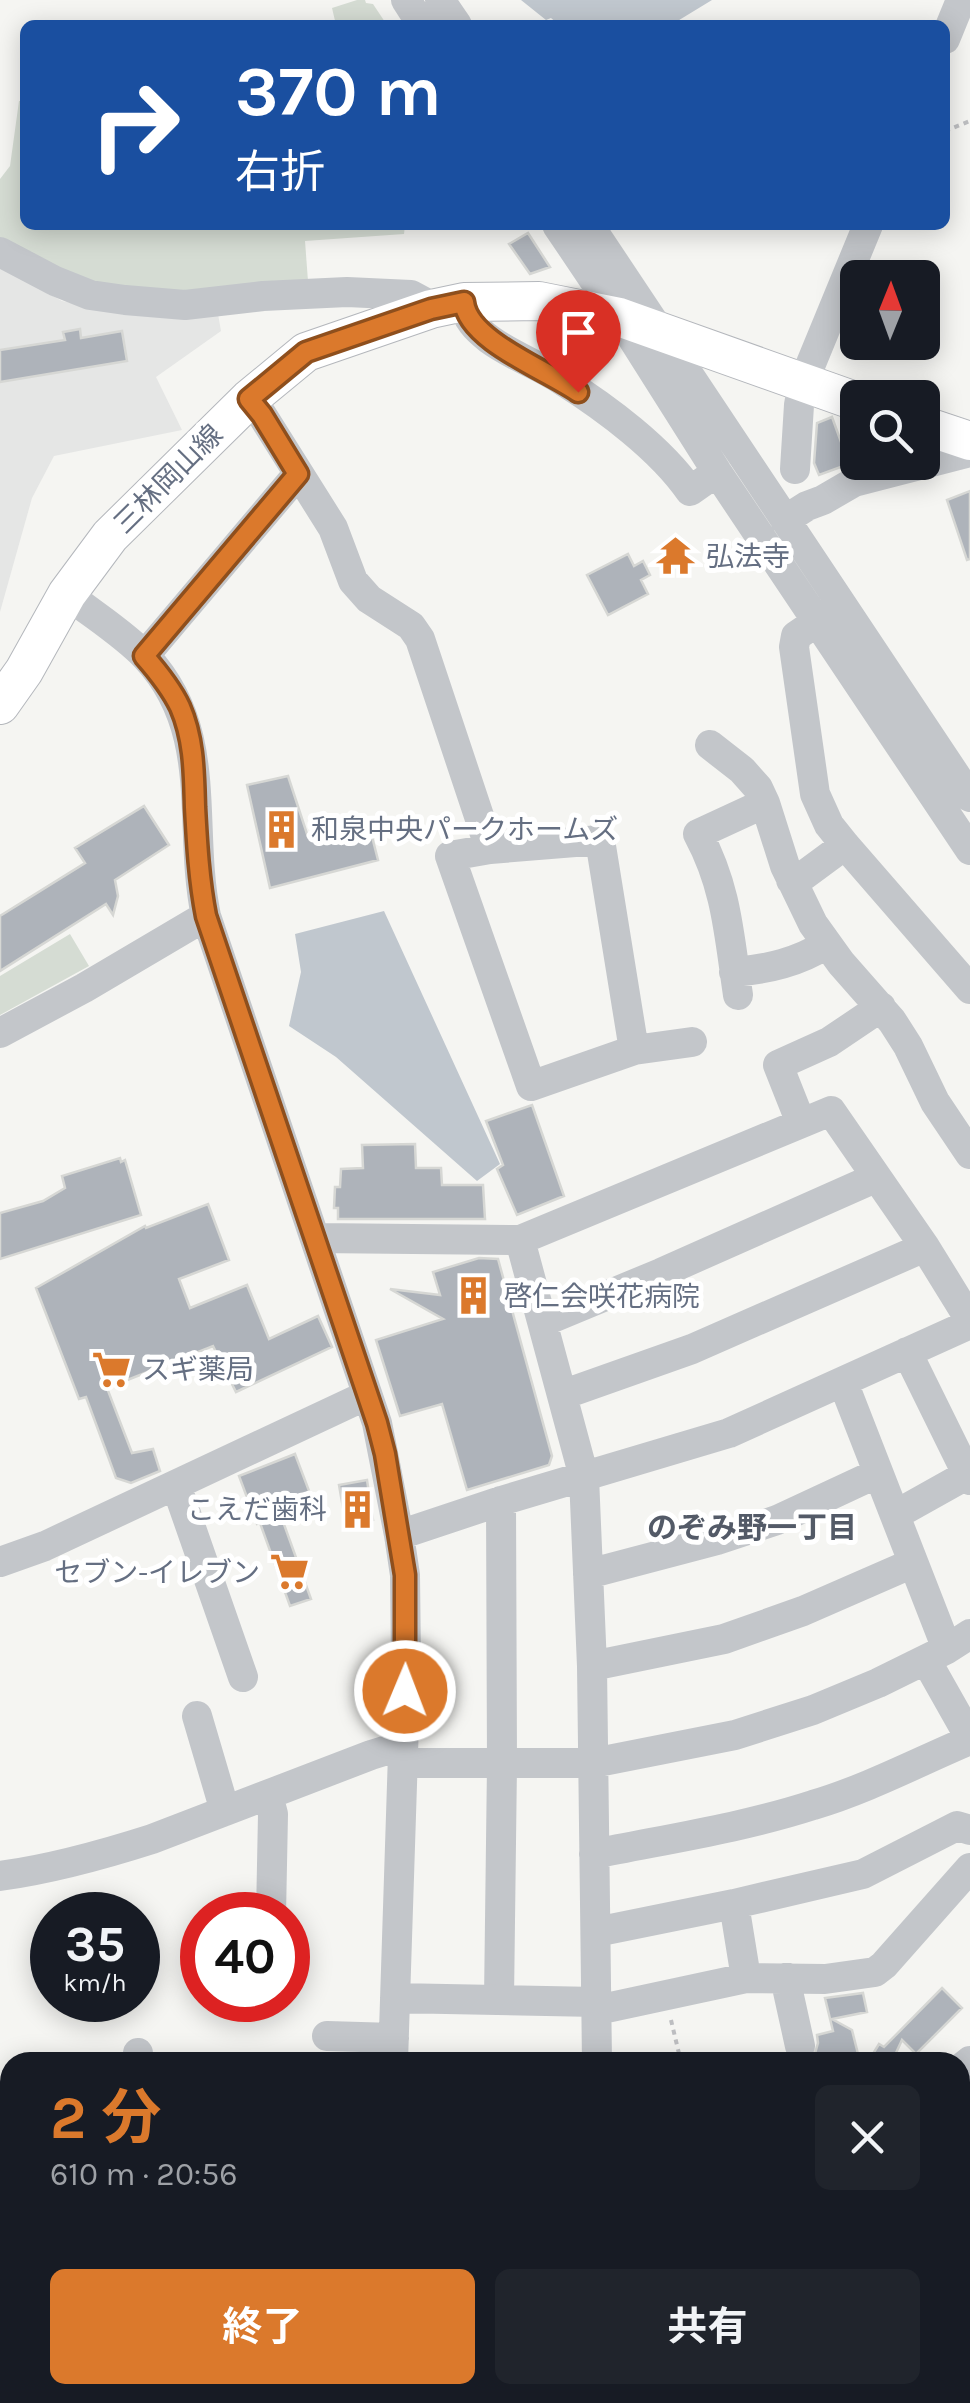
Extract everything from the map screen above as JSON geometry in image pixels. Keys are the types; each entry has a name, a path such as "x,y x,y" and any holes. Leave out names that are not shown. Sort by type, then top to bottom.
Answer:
{"main road":[{"name":"三林岡山線","path":"0,704 24,671 67,594 110,536 249,399 306,352 448,306 539,302 619,317 840,396"},
{"path":"940,431 970,441"}],"street":[{"path":"950,27 961,0"},
{"path":"560,230 717,472 831,612 970,797"},
{"path":"592,230 785,520 831,612 970,850"},
{"path":"795,468 802,383 866,230"},
{"path":"0,252 55,281 90,294 125,300 185,305 346,292 411,295 424,302 448,306 467,317 490,339 562,380 594,404 654,451 690,491 717,472"},
{"path":"249,399 333,528 360,592 411,626 420,639 490,849"},
{"path":"785,520 854,482 970,452"},
{"path":"144,656 298,474"},
{"path":"67,594 144,656 164,679 180,708 190,738 194,769 198,856 206,916 385,1454 405,1575 394,2050 327,2036"},
{"path":"831,612 796,636 794,647 815,794 844,846 970,990"},
{"path":"710,745 758,788 781,856 813,924 908,1046 935,1102 970,1154"},
{"path":"765,803 698,834 722,890 736,984 827,944"},
{"path":"634,1050 600,840 450,856 531,1086 634,1050 692,1042"},
{"path":"791,880 803,876 844,846"},
{"path":"0,1034 206,916"},
{"path":"802,1123 778,1065 829,1042 880,1008"},
{"path":"316,1238 520,1240 831,1111 925,1247 970,1322 730,1433 399,1535"},
{"path":"543,1322 875,1178"},
{"path":"520,1240 584,1477 592,1666 598,2052"},
{"path":"562,1395 692,1349 925,1247"},
{"path":"895,1515 969,1476 907,1352"},
{"path":"594,1854 815,1805 970,1739 948,1648 842,1382"},
{"path":"0,1562 45,1546 367,1395"},
{"path":"588,1574 718,1540 777,1520 878,1473"},
{"path":"176,1485 222,1585 231,1662"},
{"path":"499,2000 501,1501"},
{"path":"592,1666 724,1639 803,1611 913,1562"},
{"path":"0,1876 115,1851 384,1751 502,1764 593,1763 735,1734 773,1724 878,1683 948,1648"},
{"path":"197,1716 225,1811"},
{"path":"268,1795 273,1814 277,1892"},
{"path":"596,1932 863,1874 957,1826 970,1830"},
{"path":"395,1998 597,2006 746,1978 825,1979 876,1972 970,1868"},
{"path":"734,1904 746,1978"},
{"path":"787,1978 800,2046"}],"path":[{"path":"666,1996 680,2052"}],"shaded area":[{"path":"365,0 373,4 384,20 335,20 332,8"},
{"path":"521,0 712,0 679,20 546,20"},
{"path":"20,101 20,230 404,230 404,234 305,241 308,281 186,292 89,283 0,239 0,179 10,166"},
{"path":"0,267 62,301 125,314 218,314 221,331 156,377 182,430 54,456 32,498 0,612"},
{"path":"384,911 500,1164 477,1181 336,1057 289,1026 301,972 295,934"},
{"path":"70,934 89,966 0,1015 0,976"}],"building":[{"path":"528,233 550,267 530,274 509,244"},
{"path":"80,329 81,338 122,331 127,361 0,382 0,350 65,340 63,332"},
{"path":"832,417 840,439 840,467 819,475 814,463 817,423"},
{"path":"970,491 970,559 967,560 947,500"},
{"path":"628,554 634,566 643,561 650,575 641,580 648,594 608,615 587,575"},
{"name":"和泉中央パークホームズ","path":"288,776 308,837 368,821 378,860 270,888 247,785"},
{"path":"144,806 169,845 115,880 118,896 113,915 106,904 0,971 0,916 85,863 75,848"},
{"path":"532,1105 564,1196 517,1215 497,1169 503,1165 486,1121"},
{"path":"415,1144 416,1168 441,1168 442,1185 483,1185 485,1219 338,1219 335,1187 340,1187 341,1169 363,1168 362,1145"},
{"path":"120,1158 121,1162 125,1160 141,1215 0,1259 0,1213 43,1201 65,1188 62,1176"},
{"name":"スギ薬局","path":"208,1204 229,1260 179,1279 190,1308 247,1285 269,1339 318,1316 332,1347 236,1392 213,1346 107,1388 132,1453 153,1449 160,1471 131,1483 116,1478 86,1397 79,1399 36,1288 145,1226"},
{"name":"啓仁会咲花病院","path":"479,1258 498,1259 552,1456 549,1465 467,1490 442,1404 400,1416 376,1340 443,1319 390,1289 440,1295 433,1272"},
{"path":"295,1454 314,1504 281,1516 311,1599 290,1606 239,1476"},
{"name":"こえだ歯科","path":"367,1480 373,1520 346,1525 339,1485"},
{"path":"942,1988 962,2008 918,2052 902,2040 896,2052 874,2052 879,2044 884,2047"},
{"path":"863,1993 867,2012 832,2019 852,2030 858,2052 815,2052 817,2035 833,2031 825,1998"}],"place":[{"name":"弘法寺","path":"676,556"},
{"name":"和泉中央パークホームズ","path":"281,829"},
{"name":"啓仁会咲花病院","path":"474,1296"},
{"name":"スギ薬局","path":"112,1369"},
{"name":"こえだ歯科","path":"357,1509"},
{"name":"セブン-イレブン","path":"290,1572"}],"district":[{"name":"のぞみ野一丁目","path":"752,1528"}],"route":[{"path":"405,1691 405,1575 385,1454 360,1369 206,916 190,738 164,679 144,656 298,474 249,399 306,352 431,309 464,302 467,317 490,339 578,392"}]}
